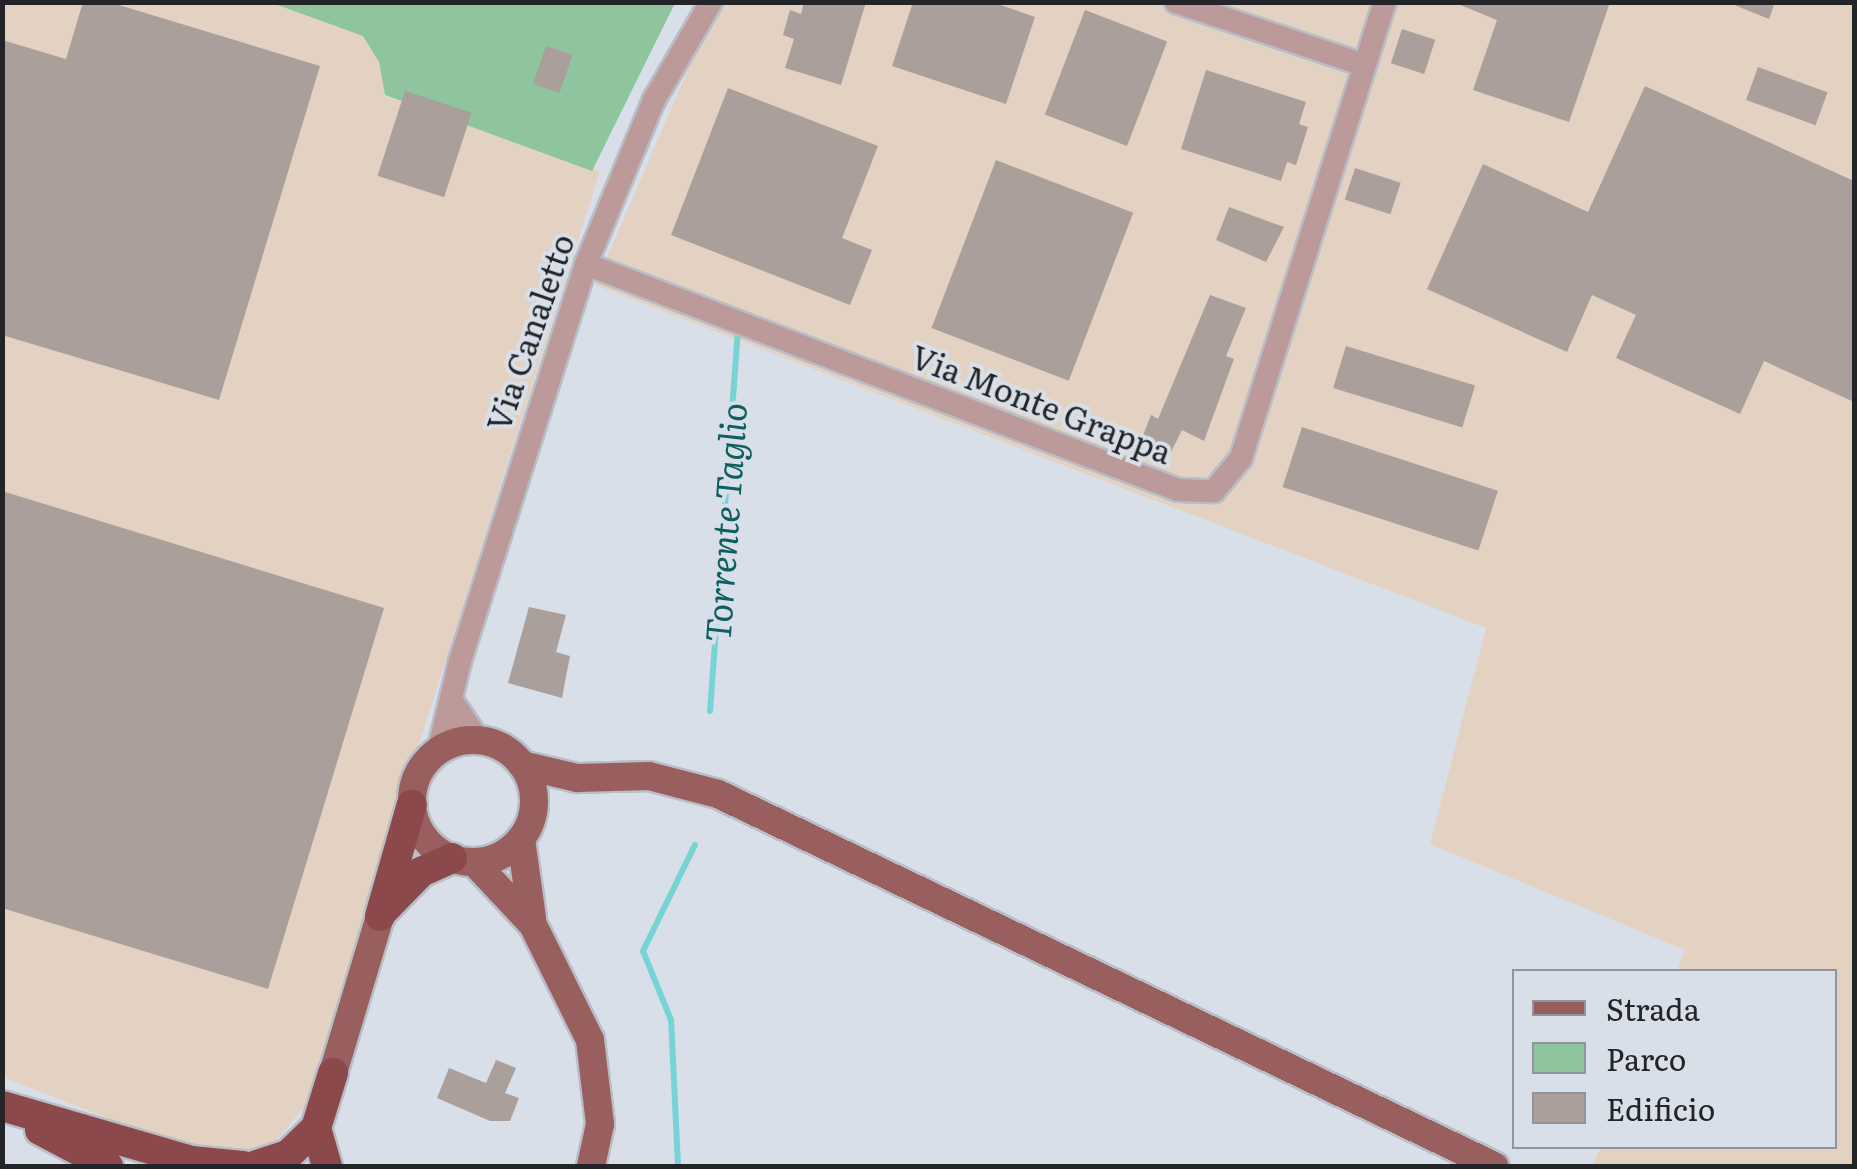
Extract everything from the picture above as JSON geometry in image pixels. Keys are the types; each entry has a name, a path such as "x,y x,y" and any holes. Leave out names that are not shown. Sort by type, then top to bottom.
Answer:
{"highway":[{"path":"380,916 412,804"},
{"path":"380,916 421,872 463,860"},
{"path":"254,1166 288,1155 316,1128 332,1073"},
{"path":"2,1108 108,1166"},
{"path":"2,1108 154,1166"},
{"path":"2,1108 191,1161 244,1166"},
{"path":"316,1128 326,1166"}],"main road":[{"path":"533,925 463,860 424,837 412,804 422,770 438,752 460,742 496,745 522,764 578,778 650,776 718,794 1494,1166"},
{"path":"522,764 534,810"},
{"path":"463,860 505,854 521,839 534,810 578,778"},
{"path":"521,839 533,925 590,1040 600,1124 591,1166"},
{"path":"332,1073 380,916"}],"street":[{"name":"Via Canaletto","path":"438,752 586,264 654,100 711,2"},
{"path":"1176,2 1364,65"},
{"name":"Via Monte Grappa","path":"586,264 1178,490 1214,492 1241,458 1385,2"},
{"path":"451,699 477,738 496,745"}],"shaded area":[{"path":"2,3 272,3 363,36 379,62 385,96 600,171 305,1106 270,1148 196,1153 3,1077"},
{"path":"717,3 1854,3 1854,1166 1592,1166 1600,1149 1837,1149 1837,969 1678,969 1685,950 1430,844 1486,628 595,285"}],"green space":[{"path":"272,3 675,3 592,171 385,95 379,62 363,36"}],"building":[{"path":"83,2 109,2 320,66 219,400 2,335 2,40 66,59"},
{"path":"804,2 866,2 841,85 785,68 794,39 783,35 790,10 801,14"},
{"path":"913,2 992,2 1035,17 1006,104 892,66"},
{"path":"1453,2 1610,2 1569,122 1473,90 1497,20"},
{"path":"1727,2 1775,2 1769,19"},
{"path":"1085,10 1167,42 1127,146 1045,115"},
{"path":"1402,29 1435,40 1424,74 1391,63"},
{"path":"546,46 572,55 559,93 533,84"},
{"path":"1758,67 1828,92 1816,125 1746,100"},
{"path":"1206,70 1306,102 1299,124 1308,127 1296,165 1287,162 1281,181 1181,149"},
{"path":"1645,86 1854,181 1854,402 1764,361 1740,414 1616,358 1636,315 1592,295 1567,352 1427,289 1483,164 1588,212"},
{"path":"728,88 878,146 842,238 872,250 850,305 671,235"},
{"path":"405,91 472,113 444,197 377,176"},
{"path":"996,160 1133,213 1069,381 931,328"},
{"path":"1355,168 1401,183 1390,214 1345,199"},
{"path":"1229,207 1284,227 1266,262 1216,240"},
{"path":"1210,295 1246,308 1226,356 1234,359 1204,441 1182,430 1171,452 1142,438 1151,415 1158,419"},
{"path":"1346,346 1475,385 1462,428 1333,388"},
{"path":"1302,427 1498,491 1478,551 1283,487"},
{"path":"2,491 384,608 268,989 2,908"},
{"path":"529,607 566,615 556,652 570,656 562,698 508,683"},
{"path":"496,1060 516,1068 505,1093 519,1098 510,1121 490,1121 437,1098 449,1068 486,1083"}],"waterway":[{"name":"Torrente Taglio","path":"710,711 738,333"},
{"name":"Torrente Taglio","path":"678,1166 671,1020 643,951 695,845"}]}
